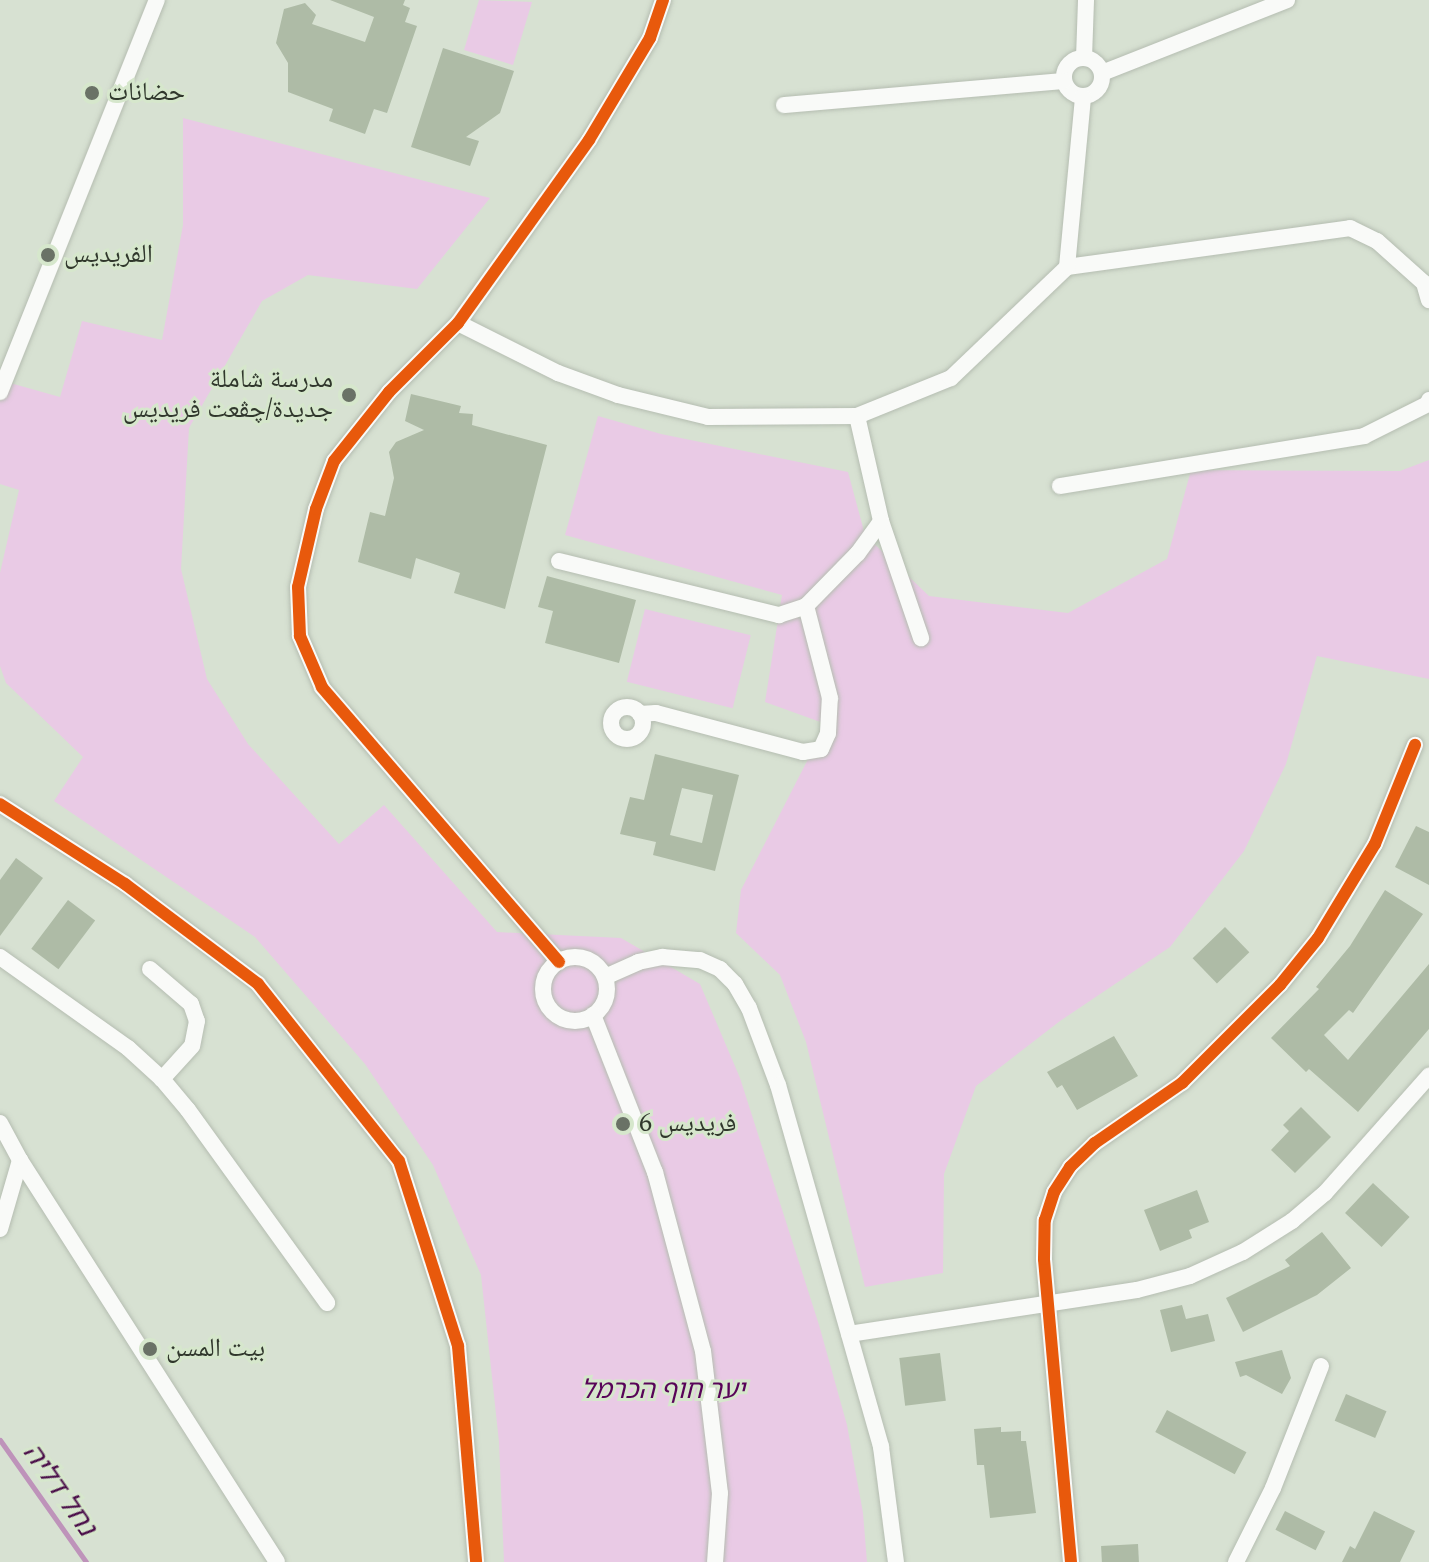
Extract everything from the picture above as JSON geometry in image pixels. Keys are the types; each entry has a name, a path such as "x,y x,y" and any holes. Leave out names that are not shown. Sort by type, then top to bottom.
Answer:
{"street":[{"path":"0,392 157,0"},
{"path":"559,962 322,687 300,636 298,587 316,509 334,461 389,392 458,323 589,140 650,38 663,0"},
{"path":"1084,58 1086,0"},
{"path":"1102,73 1287,0"},
{"path":"1084,58 1095,62 1102,73 1098,89 1083,97 1070,92 1064,81 1068,64 1084,58"},
{"path":"784,105 1064,81"},
{"path":"1067,267 1083,97"},
{"path":"458,323 588,384 708,417 857,416 951,378 1067,267 1350,228 1377,241 1401,262 1424,283 1429,300"},
{"path":"1060,486 1364,436 1428,404 1429,400"},
{"path":"857,416 881,521 921,638"},
{"path":"559,561 779,615 806,606 858,553 881,521"},
{"path":"640,714 656,713 803,752 821,749 828,733 830,698 806,606"},
{"path":"1071,1562 1049,1305 1045,1220 1054,1192 1070,1167 1095,1143 1182,1083 1280,985 1318,938 1375,844 1415,745"},
{"path":"0,804 125,884 258,984 399,1161 458,1346 476,1562"},
{"path":"605,977 638,962 679,956 720,969 735,984 766,1046 881,1447 896,1562"},
{"path":"0,957 128,1048 162,1079 188,1110 327,1303"},
{"path":"580,957 599,967 605,977 606,998 593,1015 574,1020 555,1013 548,1005 543,986 546,977 559,962 580,957"},
{"path":"150,969 191,1004 197,1021 192,1046 162,1079"},
{"path":"593,1015 655,1172 703,1351 720,1493 715,1562"},
{"path":"849,1334 1049,1305 1150,1287 1190,1276 1243,1252 1292,1221 1325,1193 1429,1076"},
{"path":"0,1123 20,1160 277,1562"},
{"path":"0,1229 20,1160"},
{"path":"1236,1562 1273,1488 1321,1366"}],"green space":[{"path":"479,0 532,2 513,65 464,50"},
{"name":"יער חוף הכרמל","path":"183,118 490,198 417,289 308,275 262,301 189,428 181,569 207,679 248,744 339,844 384,805 497,932 621,938 700,984 740,1078 819,1325 847,1425 863,1513 867,1562 504,1562 499,1442 481,1275 433,1165 365,1064 255,937 54,801 83,757 6,683 0,666 0,573 19,490 0,484 0,389 3,381 60,397 82,321 162,340 183,225"},
{"path":"598,416 661,434 848,472 865,535 929,596 1068,613 1167,559 1191,470 1400,471 1429,460 1429,679 1317,656 1286,764 1244,851 1170,947 1060,1021 976,1086 944,1174 943,1273 865,1287 806,1042 780,975 736,933 741,890 826,724 765,702 782,595 565,535"},
{"path":"645,609 751,635 733,708 627,682"}],"building":[{"path":"330,0 405,0 403,5 410,8 405,22 417,26 387,113 374,109 365,134 329,121 333,109 288,92 288,63 276,43 284,9 305,3 316,15 312,24 365,42 374,17"},
{"path":"443,48 514,71 500,113 466,137 479,141 470,166 411,147"},
{"path":"411,394 461,406 459,413 473,414 472,425 547,445 505,609 454,593 460,573 416,558 411,579 358,562 370,512 385,516 394,478 389,452 396,442 424,430 405,421"},
{"path":"547,576 636,600 619,663 545,643 553,611 538,607"},
{"path":"655,754 739,775 715,871 653,855 656,842 620,834 630,797 644,800","holes":["682,788 713,795 702,843 670,835"]},
{"path":"1416,826 1429,832 1429,885 1395,867"},
{"path":"16,858 43,878 0,936 0,880"},
{"path":"1385,890 1423,914 1353,1013 1349,1010 1324,1035 1348,1060 1429,964 1429,1029 1358,1112 1309,1069 1306,1072 1271,1038 1319,989 1316,987 1350,946"},
{"path":"68,900 95,920 58,969 31,949"},
{"path":"1225,927 1249,952 1217,983 1193,958"},
{"path":"1114,1036 1138,1076 1077,1110 1062,1085 1057,1088 1047,1072"},
{"path":"1301,1107 1331,1137 1295,1173 1271,1150 1289,1131 1283,1125"},
{"path":"1373,1183 1410,1217 1382,1247 1345,1213"},
{"path":"1197,1190 1209,1222 1189,1230 1192,1238 1160,1251 1144,1210"},
{"path":"1322,1232 1351,1268 1317,1295 1243,1332 1226,1298 1290,1266 1285,1260"},
{"path":"1182,1305 1186,1319 1208,1314 1215,1341 1171,1352 1160,1310"},
{"path":"1282,1350 1291,1378 1282,1394 1246,1375 1240,1377 1235,1362"},
{"path":"940,1353 946,1401 905,1406 899,1358"},
{"path":"1346,1394 1387,1411 1375,1438 1335,1421"},
{"path":"1167,1410 1246,1452 1235,1474 1155,1432"},
{"path":"1001,1427 1001,1432 1021,1431 1021,1441 1026,1441 1036,1513 990,1518 984,1465 977,1465 974,1429"},
{"path":"1285,1511 1325,1531 1316,1550 1275,1530"},
{"path":"1374,1511 1415,1531 1400,1562 1342,1562 1350,1546 1355,1549"},
{"path":"1138,1544 1139,1562 1102,1562 1101,1546"}],"waterway":[{"name":"נחל דליה","path":"0,1440 86,1562"}],"cycle path":[{"path":"559,962 322,687 300,636 298,587 316,509 334,461 389,392 458,323 589,140 650,38 663,0"},
{"path":"1071,1562 1044,1259 1045,1220 1054,1192 1070,1167 1095,1143 1182,1083 1280,985 1318,938 1375,844 1415,745"},
{"path":"0,804 125,884 258,984 399,1161 458,1346 476,1562"}],"place":[{"name":"حضانات","path":"92,93"},
{"name":"الفريديس","path":"48,255"},
{"name":"مدرسة شاملة جديدة/چڤعت فريديس","path":"349,395"},
{"name":"فريديس 6","path":"623,1124"},
{"name":"بيت المسن","path":"150,1349"}]}
